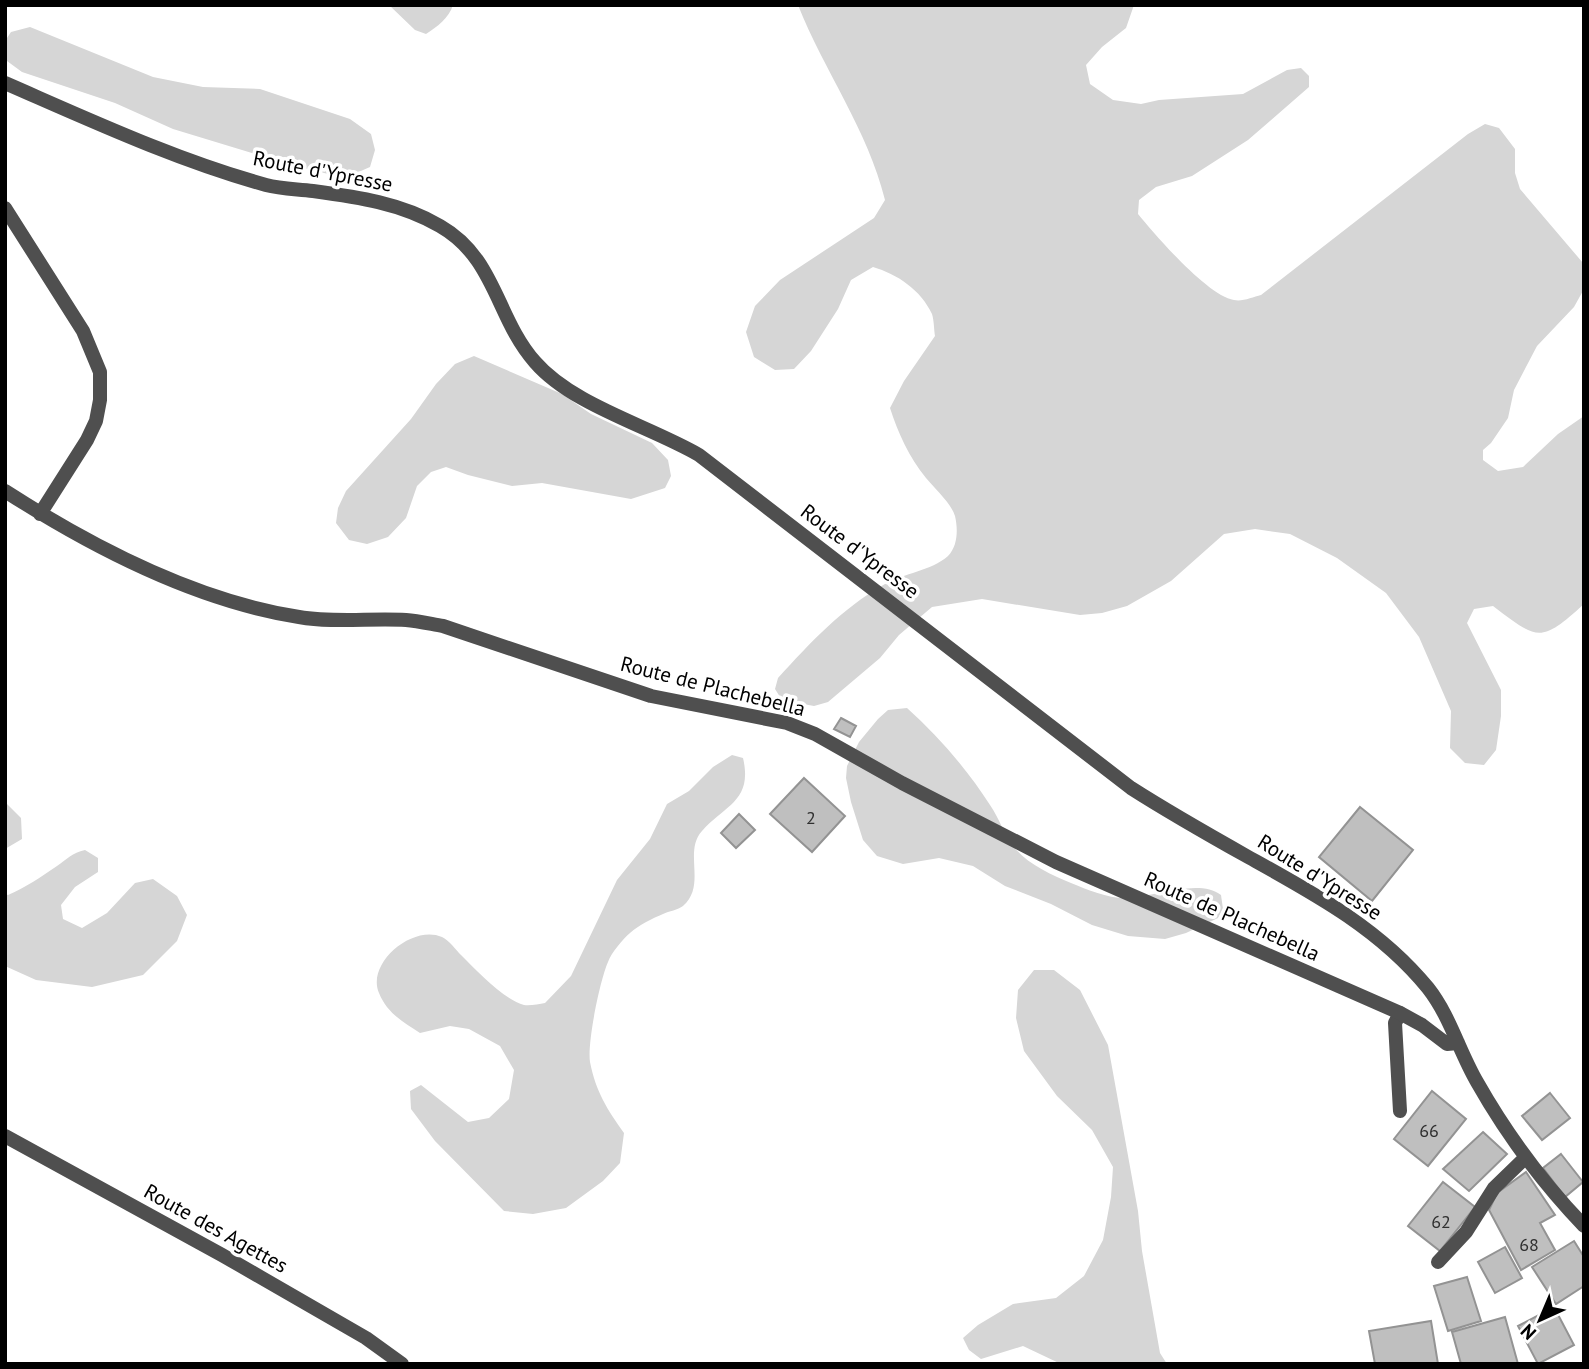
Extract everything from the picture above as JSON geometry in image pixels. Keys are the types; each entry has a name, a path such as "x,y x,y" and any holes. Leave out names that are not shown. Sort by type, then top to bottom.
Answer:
{"street":[{"name":"Route d'Ypresse","path":"5,83 206,166 269,186 381,202 441,226 463,243 482,265 522,344 535,362 556,382 576,395 699,455 1131,788 1176,817 1352,916 1379,939 1427,988 1446,1015 1476,1081 1525,1158 1553,1194 1584,1226"},
{"path":"5,208 83,331 100,372 100,400 96,421 88,440 40,514"},
{"name":"Route de Plachebella","path":"5,491 40,514 91,541 173,580 239,605 301,617 407,620 443,626 651,696 787,723 816,734 902,783 1056,862 1400,1013 1447,1044 1458,1043"},
{"path":"1400,1013 1395,1023 1400,1111"},
{"name":"Route des Agettes","path":"5,1136 234,1262 366,1338 402,1364"},
{"path":"1437,1262 1466,1232 1494,1188 1525,1158"}],"shaded area":[{"path":"389,5 453,5 446,18 426,34 415,30"},
{"path":"798,5 1134,5 1126,28 1102,47 1086,65 1090,84 1113,100 1141,104 1159,100 1243,94 1287,70 1301,68 1309,76 1309,87 1248,140 1192,176 1156,187 1139,200 1138,214 1169,249 1210,288 1234,300 1261,295 1468,134 1485,124 1499,128 1515,149 1515,173 1520,189 1583,263 1584,289 1574,307 1537,346 1514,390 1508,418 1483,450 1483,460 1498,471 1523,467 1558,434 1584,416 1584,604 1558,626 1539,633 1520,626 1493,606 1474,609 1467,623 1501,690 1501,716 1496,750 1484,765 1465,763 1450,748 1451,711 1419,637 1386,593 1337,558 1290,534 1255,529 1224,534 1171,581 1127,606 1102,613 1080,615 982,599 932,607 899,635 880,658 828,702 814,706 782,700 775,689 778,678 827,627 854,604 885,584 926,569 948,556 954,547 957,532 953,511 914,462 900,436 890,408 904,381 935,336 932,314 915,290 891,274 873,267 851,280 838,309 811,351 794,369 775,370 754,357 746,332 755,306 780,280 874,218 885,200 868,149"},
{"path":"30,27 153,77 203,87 260,89 350,119 371,134 375,150 370,167 345,178 295,166 173,129 115,103 22,72 7,61 5,41 11,32"},
{"path":"474,356 562,394 591,414 652,443 668,460 671,476 665,488 631,499 542,483 512,486 446,467 431,472 417,486 406,518 388,537 367,544 349,540 336,523 338,508 346,491 411,419 436,384 455,364"},
{"path":"907,708 962,766 993,810 1013,846 1032,864 1063,880 1113,897 1138,897 1189,888 1212,890 1221,895 1223,909 1218,918 1186,933 1165,939 1128,936 1092,925 1051,904 1005,886 973,866 939,858 903,864 877,856 863,840 851,802 846,778 847,766 859,742 878,719 888,710"},
{"path":"732,755 743,758 744,784 735,801 702,831 697,839 694,849 695,879 690,898 683,906 651,920 627,936 610,958 601,983 592,1027 590,1062 603,1100 624,1133 620,1163 603,1181 566,1208 533,1214 504,1211 435,1141 411,1109 410,1091 421,1085 468,1122 489,1118 509,1099 514,1070 500,1046 469,1029 450,1026 420,1033 402,1021 386,1006 379,993 379,970 395,949 406,941 430,934 447,940 482,976 516,1002 524,1005 545,1003 571,976 617,880 650,839 667,804 689,791 713,767"},
{"path":"5,802 21,818 22,839 5,849"},
{"path":"85,850 98,858 98,872 75,887 61,905 63,919 82,928 107,913 135,883 153,879 177,896 187,915 177,941 143,975 92,987 36,980 5,966 5,894 21,889"},
{"path":"1034,970 1054,970 1080,990 1108,1045 1160,1353 1167,1364 1061,1364 1023,1346 981,1359 969,1350 963,1338 978,1325 1013,1304 1056,1298 1084,1276 1103,1240 1113,1167 1092,1130 1057,1096 1024,1051 1016,1018 1018,990"}],"building":[{"path":"841,718 856,726 850,737 834,729"},
{"path":"804,778 845,816 812,852 770,814"},
{"path":"1360,807 1413,850 1372,901 1319,857"},
{"path":"739,814 755,830 736,848 721,833"},
{"path":"1432,1091 1466,1119 1428,1166 1394,1139"},
{"path":"1550,1093 1570,1118 1542,1140 1522,1116"},
{"path":"1483,1132 1507,1154 1469,1191 1443,1169"},
{"path":"1561,1154 1583,1182 1565,1197 1543,1168"},
{"path":"1526,1172 1555,1215 1540,1223 1555,1250 1521,1270 1489,1210 1497,1193"},
{"path":"1443,1182 1475,1207 1440,1251 1408,1226"},
{"path":"1574,1241 1584,1257 1584,1286 1556,1304 1532,1267"},
{"path":"1505,1247 1522,1278 1495,1293 1478,1262"},
{"path":"1467,1277 1481,1321 1448,1331 1434,1286"},
{"path":"1554,1307 1574,1345 1538,1364 1518,1326"},
{"path":"1505,1317 1518,1364 1461,1364 1452,1332"},
{"path":"1431,1321 1438,1364 1375,1364 1369,1331"}]}
